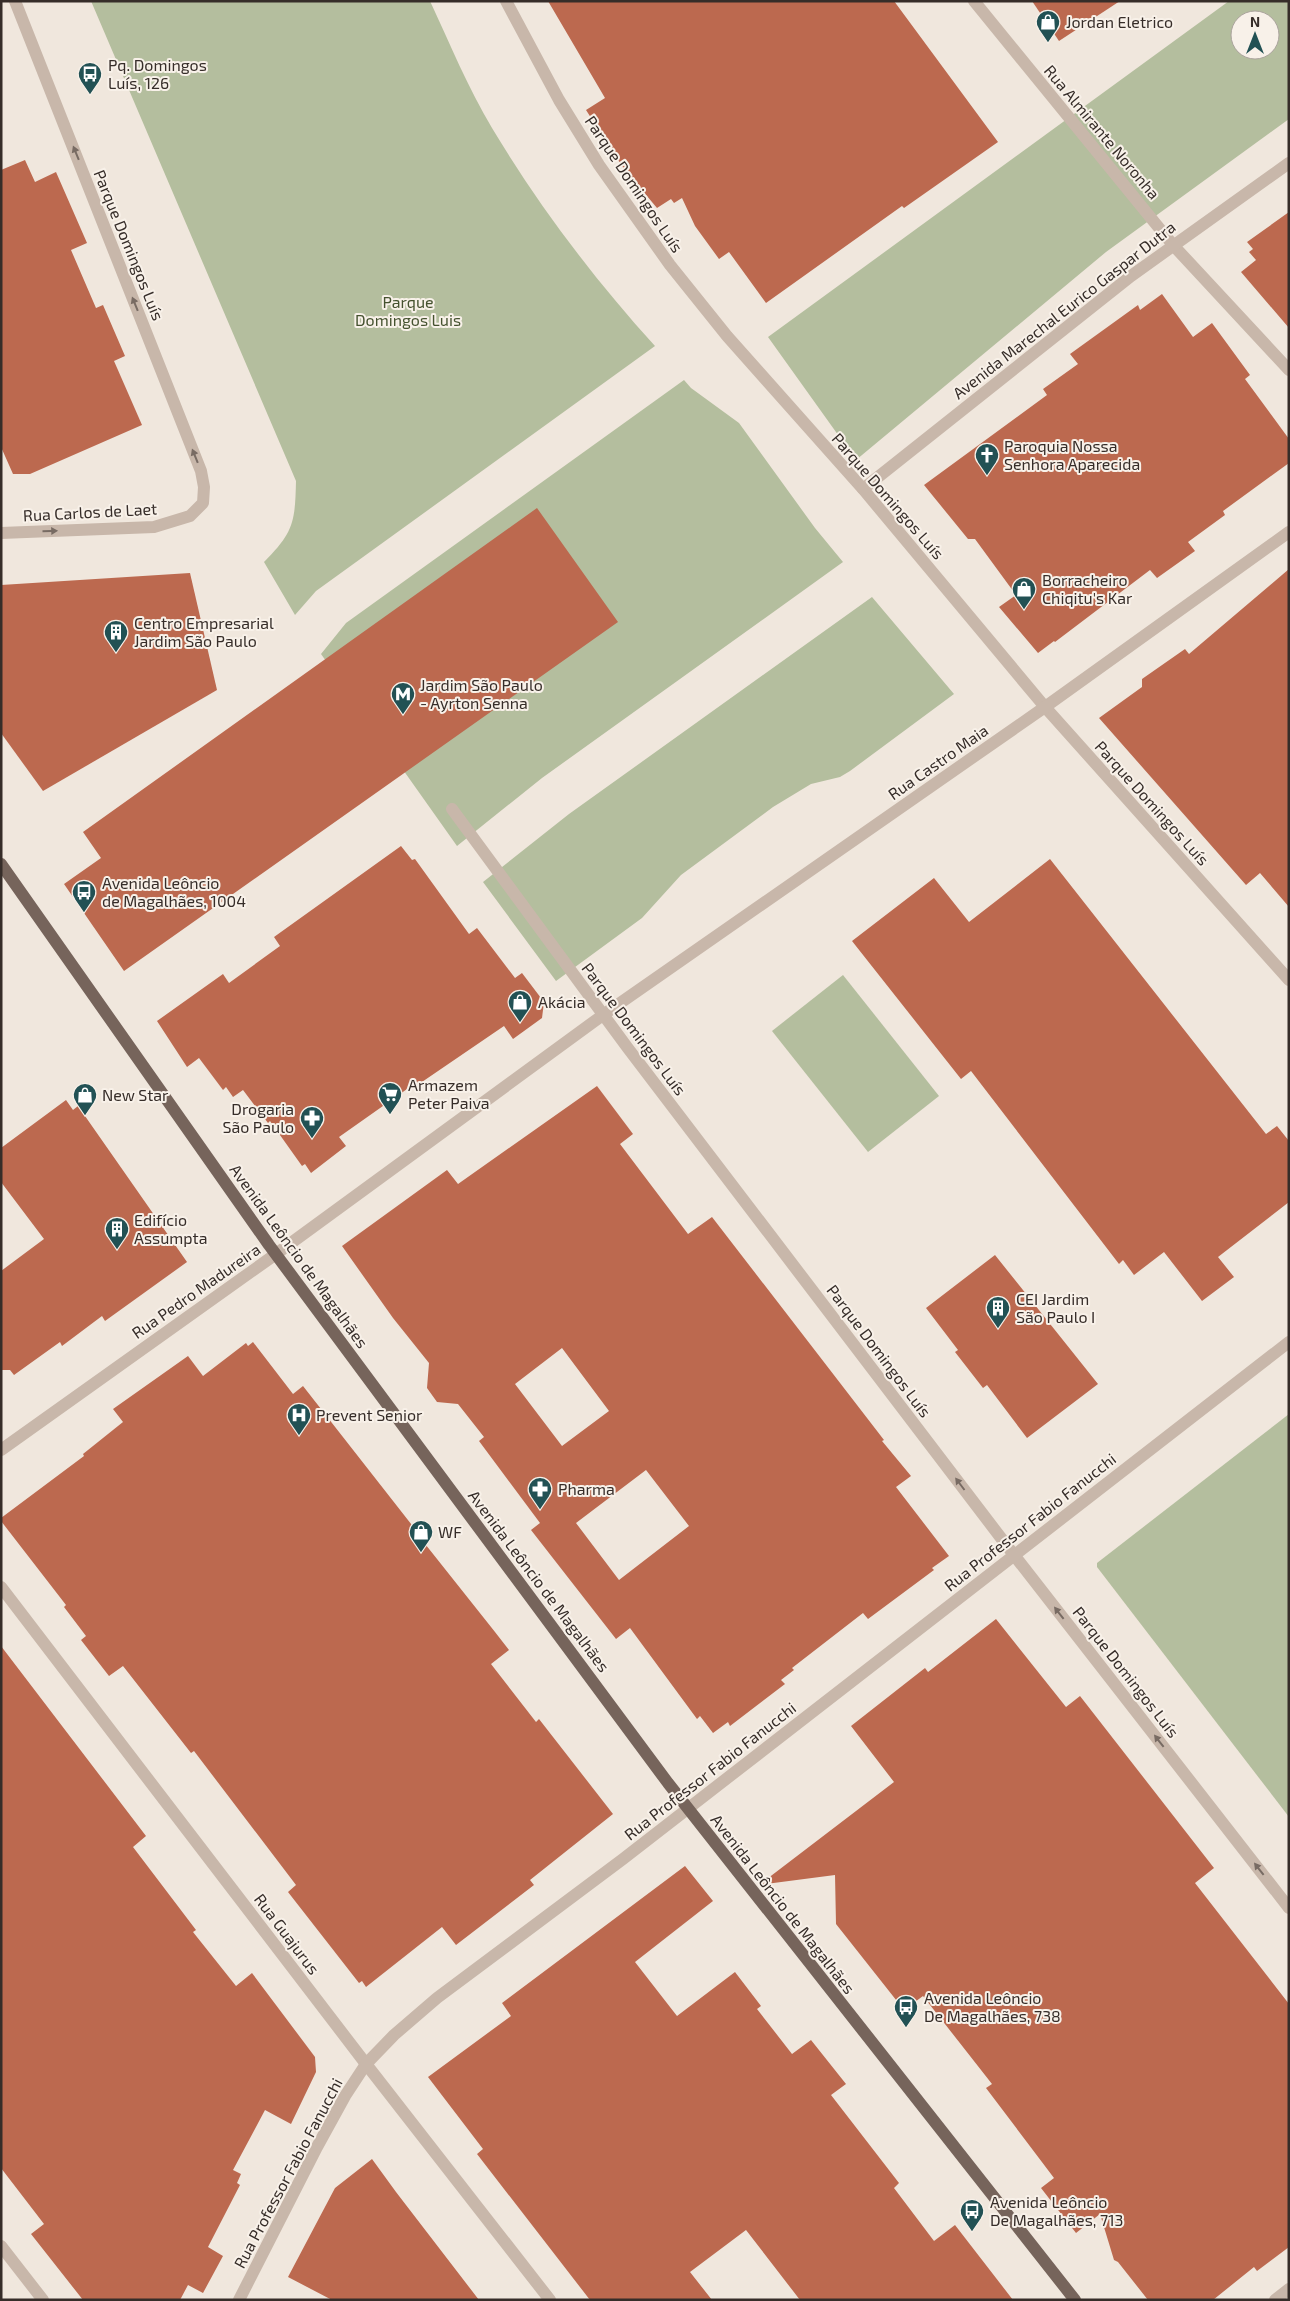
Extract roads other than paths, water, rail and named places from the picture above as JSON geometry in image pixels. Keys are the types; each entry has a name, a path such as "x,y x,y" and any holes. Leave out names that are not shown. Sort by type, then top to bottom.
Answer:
{"main road":[{"name":"Avenida Leôncio de Magalhães","path":"1,864 276,1254 687,1808 1075,2300"}],"street":[{"name":"Parque Domingos Luís","path":"16,1 201,471 203,503"},
{"name":"Parque Domingos Luís","path":"506,1 558,100 599,165 670,265 751,364 863,489 1045,707 1289,980"},
{"name":"Rua Almirante Noronha","path":"974,1 1173,245 1289,370"},
{"name":"Avenida Marechal Eurico Gaspar Dutra","path":"863,489 1131,276 1289,163"},
{"name":"Rua Carlos de Laet","path":"1,533 154,527 190,516 203,503"},
{"name":"Rua Castro Maia","path":"603,1015 1045,707 1289,532"},
{"name":"Parque Domingos Luís","path":"452,809 603,1015 1014,1555 1289,1908"},
{"name":"Rua Pedro Madureira","path":"1,1450 276,1254 603,1015"},
{"name":"Rua Professor Fabio Fanucchi","path":"239,2300 316,2147 366,2064 394,2035 437,1998 623,1859 1289,1342"},
{"name":"Rua Guajurus","path":"1,1587 366,2064 550,2300"},
{"path":"1,2246 43,2300"},
{"path":"1275,2300 1289,2289"}],"place":[{"name":"Jordan Eletrico","path":"1048,43"},
{"name":"Pq. Domingos Luís, 126","path":"90,95"},
{"name":"Paroquia Nossa Senhora Aparecida","path":"987,476"},
{"name":"Borracheiro Chiqitu's Kar","path":"1024,610"},
{"name":"Centro Empresarial Jardim São Paulo","path":"116,653"},
{"name":"Jardim São Paulo - Ayrton Senna","path":"403,715"},
{"name":"Avenida Leôncio de Magalhães, 1004","path":"84,913"},
{"name":"Akácia","path":"520,1023"},
{"name":"Armazem Peter Paiva","path":"390,1115"},
{"name":"New Star","path":"85,1116"},
{"name":"Drogaria São Paulo","path":"312,1139"},
{"name":"Edifício Assumpta","path":"117,1250"},
{"name":"CEI Jardim São Paulo I","path":"998,1329"},
{"name":"Prevent Senior","path":"299,1436"},
{"name":"Pharma","path":"540,1510"},
{"name":"WF","path":"421,1553"},
{"name":"Avenida Leôncio De Magalhães, 738","path":"906,2028"},
{"name":"Avenida Leôncio De Magalhães, 713","path":"972,2232"}],"park label":[{"name":"Parque Domingos Luis","path":"408,311"}]}
